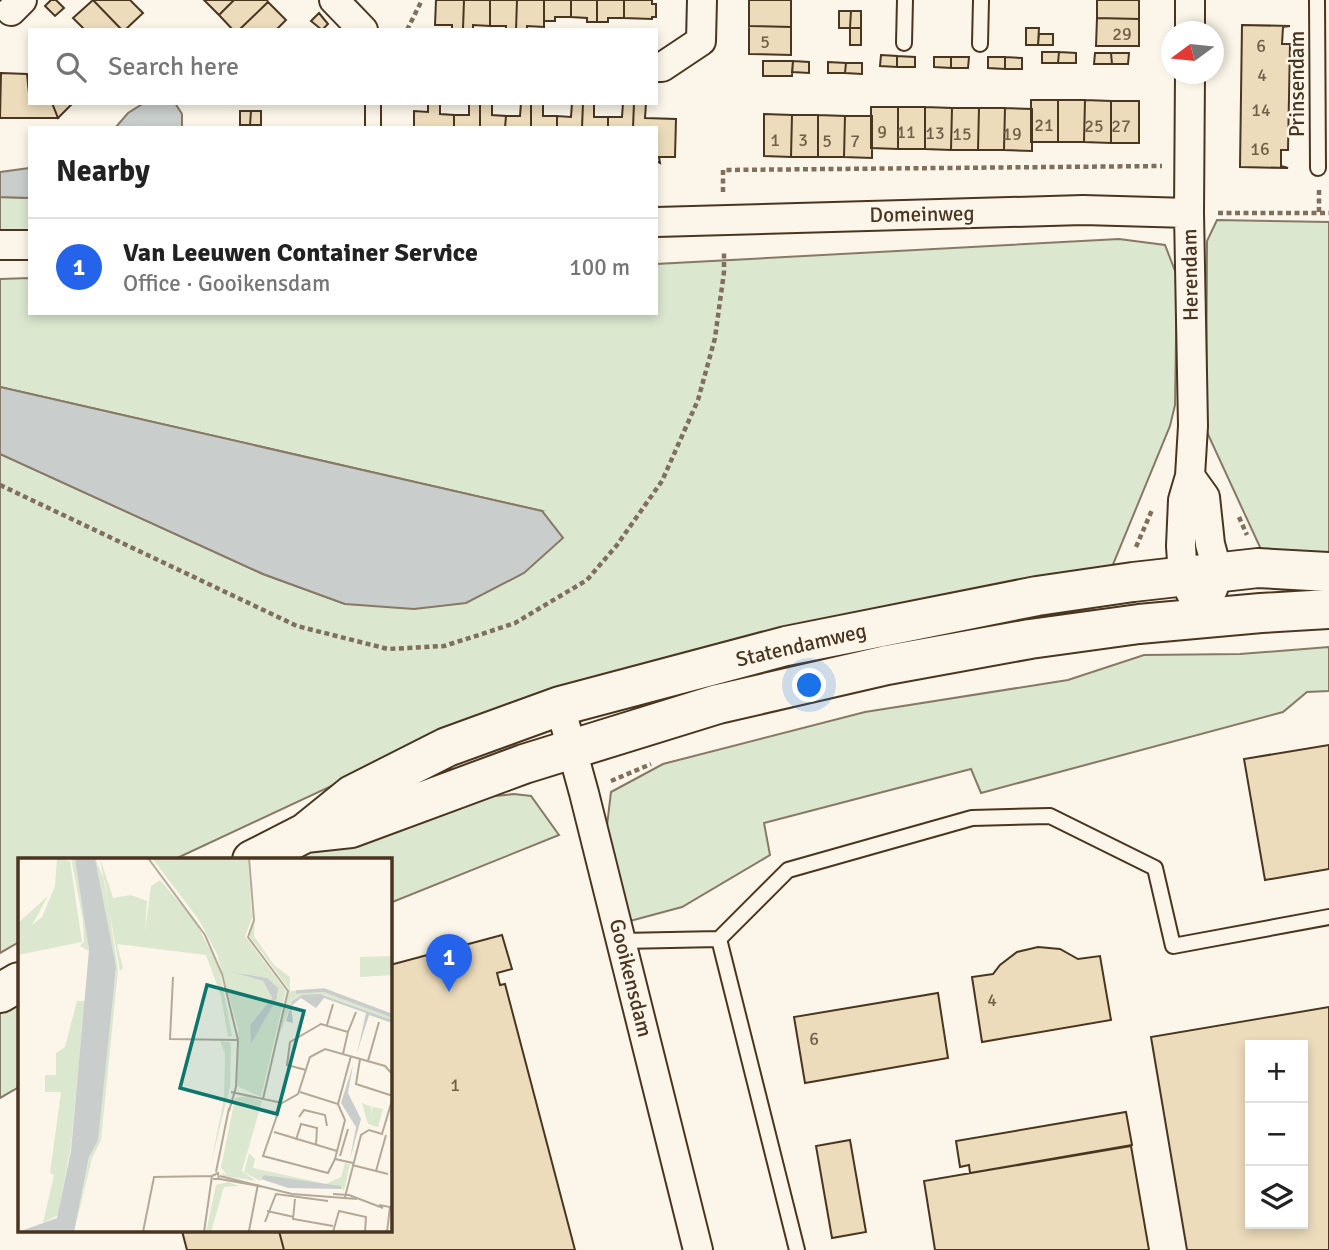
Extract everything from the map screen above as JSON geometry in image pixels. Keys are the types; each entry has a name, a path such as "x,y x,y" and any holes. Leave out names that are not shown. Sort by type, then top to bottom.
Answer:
{"main road":[{"name":"Statendamweg","path":"256,858 305,833 352,795 447,747 560,706 786,646 1037,596 1258,568 1329,572"},
{"name":"Statendamweg","path":"305,833 351,828 572,748 718,704 887,666 1030,639 1203,618 1329,609"},
{"path":"0,993 18,983"}],"street":[{"path":"334,0 361,28"},
{"path":"658,67 701,41 702,0"},
{"path":"1189,0 1190,21"},
{"name":"Herendam","path":"1190,84 1188,213 1194,426 1190,476 1205,497 1210,544 1200,575"},
{"name":"Domeinweg","path":"658,222 1069,211 1188,213"},
{"path":"0,245 28,245"},
{"path":"1200,575 1203,618"},
{"name":"Gooikensdam","path":"560,706 622,940 698,1250"}],"lane":[{"path":"904,43 905,0"},
{"path":"980,44 981,0"},
{"name":"Prinsendam","path":"1317,0 1318,168"},
{"path":"373,105 373,126"},
{"path":"622,940 719,939 788,870 972,818 1050,816 1155,868 1173,946 1329,917"},
{"path":"719,939 797,1250"}],"path":[{"path":"408,28 422,0"},
{"path":"0,485 297,625 388,649 444,646 515,623 587,580 617,545 662,481 698,400 715,338 724,272 723,170 1189,166"},
{"path":"1188,213 1329,213"},
{"path":"584,793 657,761"}],"green space":[{"path":"0,197 28,198 28,239 0,240"},
{"path":"1217,220 1329,222 1329,560 1265,558 1206,430 1207,241"},
{"path":"1119,239 1165,245 1177,276 1175,405 1170,426 1112,567 432,739 177,858 18,858 18,943 0,953 0,454 263,574 345,604 542,511 0,387 0,279 28,278 28,315 658,315 658,264"},
{"path":"1329,647 1329,691 1307,692 1283,712 981,793 971,769 764,823 770,855 682,907 630,921 606,834 611,792 663,764 865,712 1068,680 1144,655 1240,654"},
{"path":"514,794 531,796 559,835 392,902 392,858 291,858 428,803"},
{"path":"18,997 18,1088 0,1098 0,1007"}],"shaded area":[{"path":"141,105 176,105 182,114 182,126 117,126 128,113"},
{"path":"28,168 28,198 0,197 0,172"},
{"path":"0,387 542,511 563,538 524,573 466,603 414,609 345,604 263,574 0,454"}],"building":[{"path":"51,0 56,0 64,8 55,16 45,6"},
{"path":"93,0 130,0 143,13 127,28 120,28"},
{"path":"93,0 120,28 83,28 73,18"},
{"path":"204,0 234,0 219,15"},
{"path":"234,0 268,2 241,28 231,28 219,15"},
{"path":"436,0 464,0 463,28 435,25"},
{"path":"464,0 490,0 490,26 473,25 473,28 463,28"},
{"path":"490,0 517,0 516,28 490,26"},
{"path":"517,0 544,0 544,27 516,28"},
{"path":"544,0 571,0 571,17 555,17 555,21 544,21"},
{"path":"571,0 597,0 597,22 571,17"},
{"path":"597,0 624,0 624,18 608,18 608,22 597,22"},
{"path":"624,0 652,0 652,4 656,4 656,17 624,18"},
{"path":"749,0 791,0 791,27 749,26"},
{"path":"1097,0 1139,0 1139,19 1097,18"},
{"path":"268,2 286,20 278,28 241,28"},
{"path":"839,11 851,11 850,28 839,28"},
{"path":"851,11 861,11 861,28 850,28"},
{"path":"319,13 328,24 320,28 311,21"},
{"path":"1097,18 1139,19 1139,46 1096,46"},
{"path":"1242,25 1290,26 1283,27 1282,44 1290,44 1288,150 1281,150 1281,166 1288,168 1240,167"},
{"path":"749,26 791,27 791,55 749,54"},
{"path":"850,28 861,28 861,45 850,45"},
{"path":"1026,28 1039,28 1038,45 1026,45"},
{"path":"1039,34 1053,34 1053,45 1038,45"},
{"path":"1042,52 1059,52 1058,63 1042,63"},
{"path":"1059,52 1076,53 1076,63 1058,63"},
{"path":"1095,53 1111,53 1112,64 1094,64"},
{"path":"1111,53 1129,53 1128,64 1112,64"},
{"path":"881,55 897,56 897,67 880,66"},
{"path":"897,56 915,57 915,67 897,67"},
{"path":"934,57 951,57 951,68 934,67"},
{"path":"951,57 969,57 968,68 951,68"},
{"path":"988,57 1005,57 1005,69 988,68"},
{"path":"1005,57 1022,58 1022,69 1005,69"},
{"path":"763,61 793,61 792,76 763,76"},
{"path":"793,61 809,62 809,73 792,72"},
{"path":"828,62 846,63 845,73 828,73"},
{"path":"846,63 862,63 862,74 845,73"},
{"path":"1,73 27,74 28,105 53,105 58,118 0,118"},
{"path":"1031,100 1058,100 1058,142 1031,142"},
{"path":"1058,100 1085,100 1084,142 1058,142"},
{"path":"1085,100 1111,101 1111,143 1084,142"},
{"path":"1111,101 1139,101 1139,143 1111,143"},
{"path":"53,105 71,105 58,118"},
{"path":"428,105 440,105 440,114 454,115 454,126 414,126 414,111 428,112"},
{"path":"469,105 480,105 480,126 454,126 454,115 469,115"},
{"path":"480,105 492,105 492,115 506,116 505,126 480,126"},
{"path":"521,105 531,105 531,126 505,126 506,116 520,116"},
{"path":"531,105 543,105 543,116 557,116 557,126 531,126"},
{"path":"572,105 583,105 582,126 557,126 557,116 571,117"},
{"path":"583,105 594,105 594,117 608,117 608,126 582,126"},
{"path":"623,105 634,105 633,126 608,126 608,117 622,117"},
{"path":"634,105 646,105 645,118 676,119 675,157 659,157 660,163 658,162 658,126 633,126"},
{"path":"871,107 898,107 898,149 871,148"},
{"path":"898,107 925,107 925,149 898,149"},
{"path":"925,107 952,108 951,150 925,149"},
{"path":"952,108 979,108 978,150 951,150"},
{"path":"979,108 1005,108 1004,150 978,150"},
{"path":"1005,108 1032,109 1032,151 1004,150"},
{"path":"240,111 251,111 250,125 240,125"},
{"path":"251,111 261,111 261,125 250,125"},
{"path":"764,114 792,115 791,157 764,156"},
{"path":"792,115 818,115 818,157 791,157"},
{"path":"818,115 845,116 844,157 818,157"},
{"path":"845,116 872,116 872,158 844,157"},
{"path":"1329,745 1329,869 1265,880 1244,759"},
{"path":"502,935 512,969 497,973 500,985 505,984 575,1250 284,1250 279,1232 392,1232 392,964"},
{"path":"1038,947 1060,949 1078,959 1100,956 1111,1020 982,1042 972,977 993,974 1017,952"},
{"path":"938,993 948,1058 805,1083 794,1017"},
{"path":"1329,1007 1329,1250 1187,1250 1151,1037"},
{"path":"1126,1112 1132,1145 970,1173 969,1165 960,1167 956,1141"},
{"path":"850,1140 866,1232 832,1238 816,1146"},
{"path":"1131,1146 1149,1250 935,1250 924,1181"},
{"path":"182,1232 279,1232 284,1250 187,1250"}],"place":[{"name":"Van Leeuwen Container Service","path":"449,992"}]}
